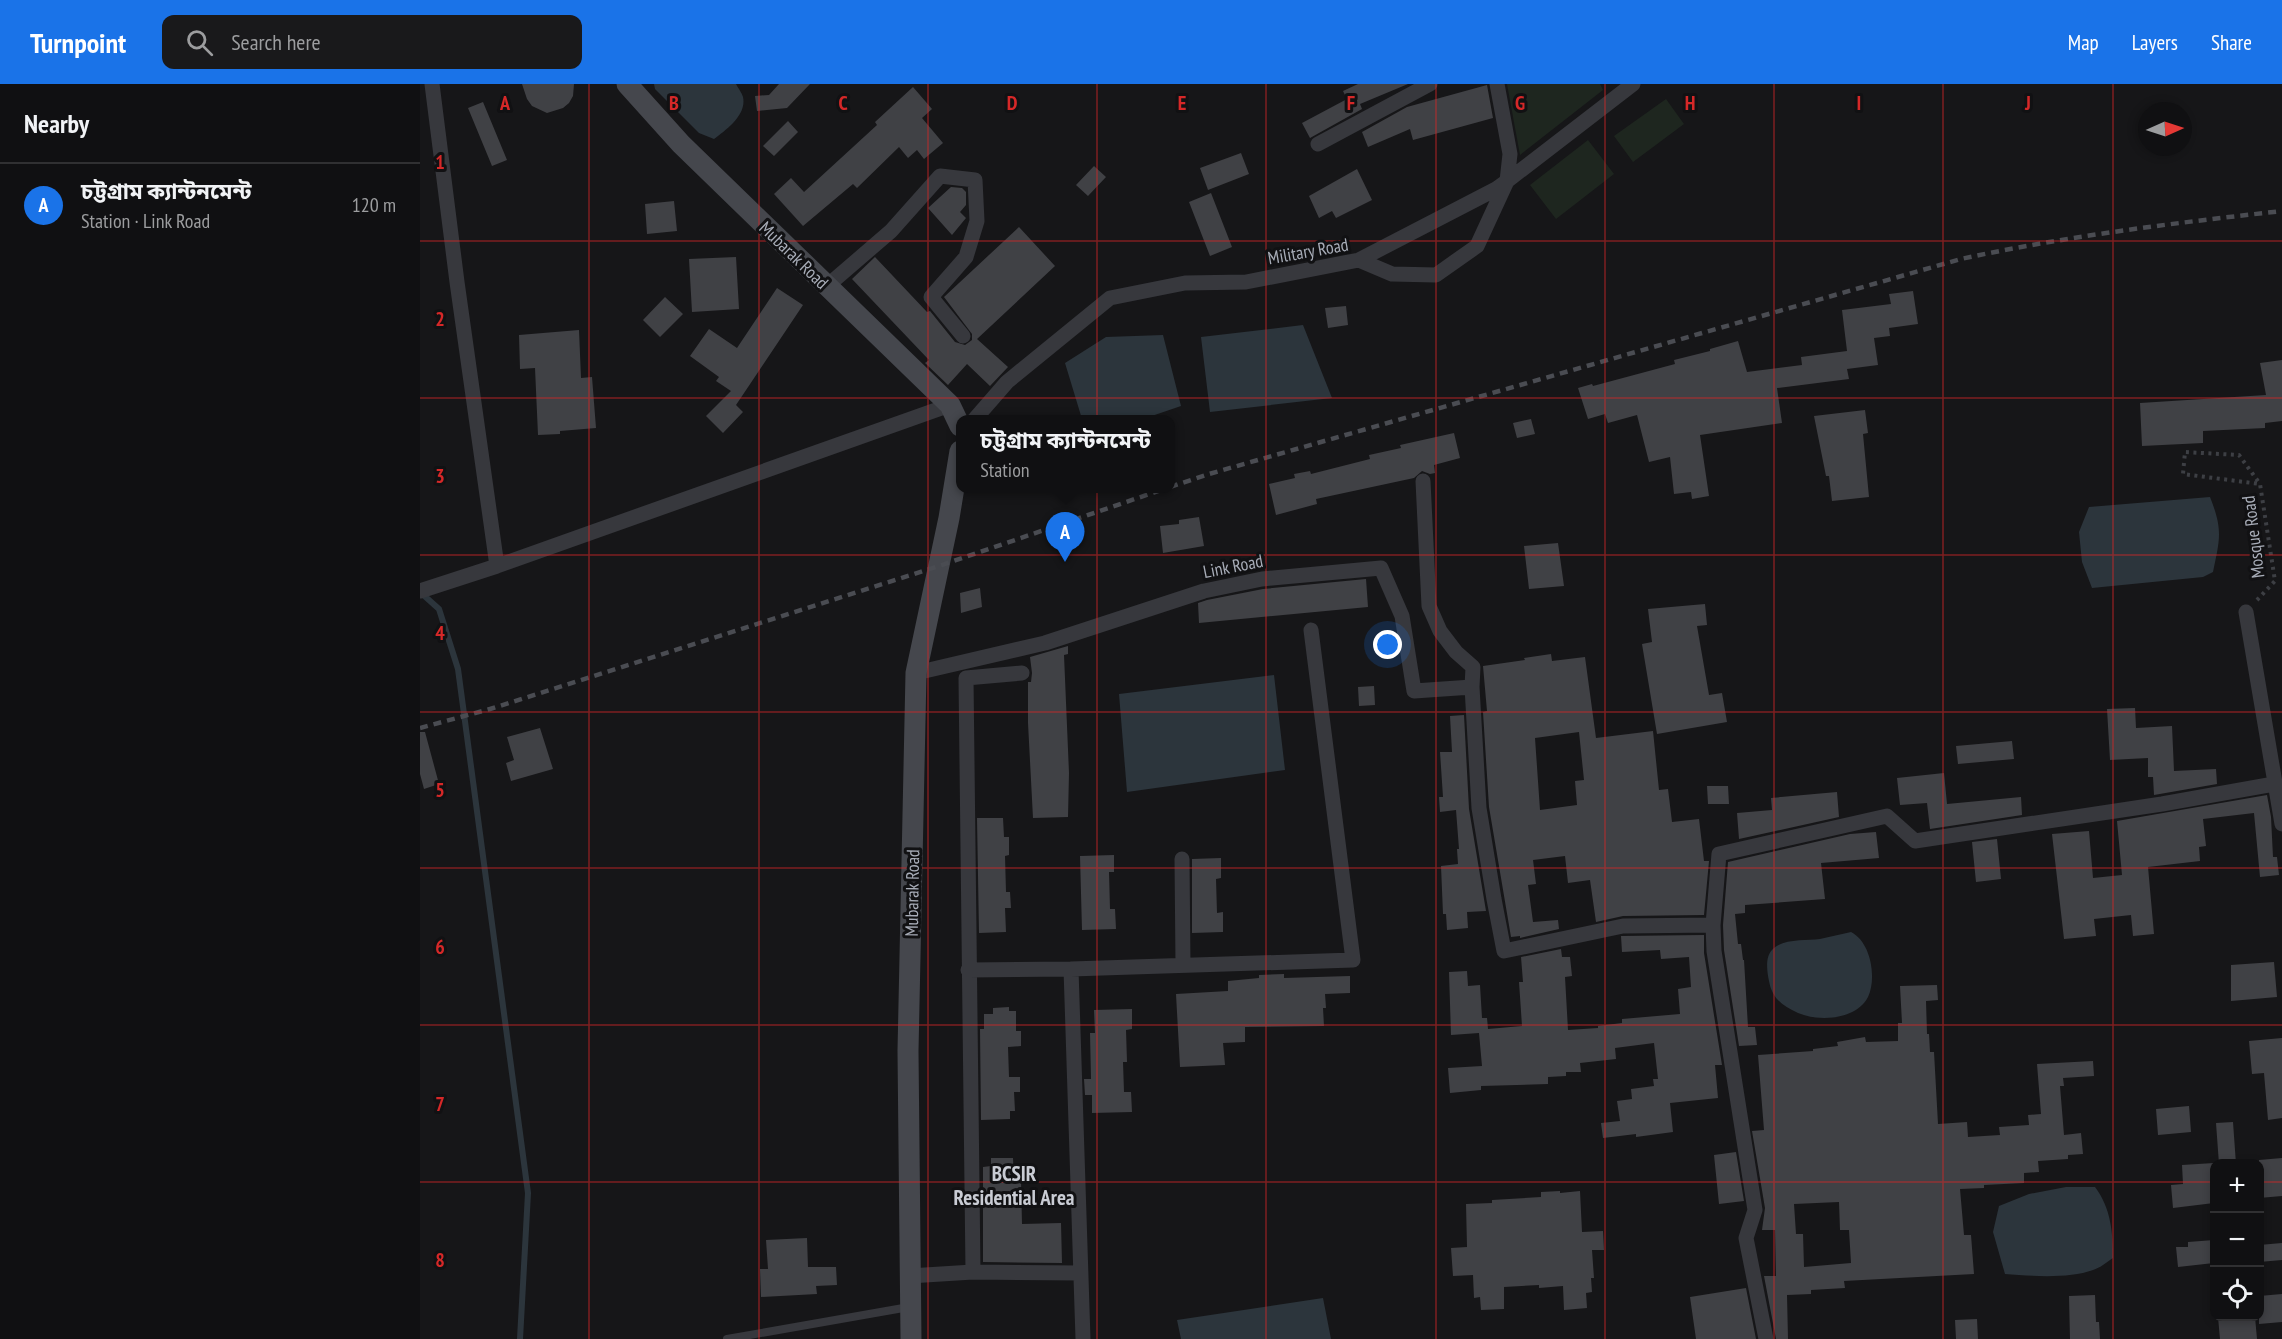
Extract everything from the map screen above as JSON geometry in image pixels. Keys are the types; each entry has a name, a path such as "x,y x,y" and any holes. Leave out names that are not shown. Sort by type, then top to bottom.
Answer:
{"street":[{"path":"432,84 496,566"},
{"name":"Mubarak Road","path":"627,84 681,144 950,405 956,418"},
{"path":"1318,144 1430,84"},
{"path":"1359,260 1496,189 1507,181 1510,154 1497,84"},
{"name":"Military Road","path":"978,415 1007,382 1110,298 1185,283 1246,282 1359,260 1392,274 1436,275 1477,246 1507,181 1617,89 1633,84"},
{"path":"826,287 891,231 940,176 975,180 977,221 966,257 931,297 963,336"},
{"path":"420,591 950,405"},
{"name":"Mubarak Road","path":"911,1339 908,1051 916,673 956,475"},
{"path":"1423,481 1429,606 1440,631 1456,652 1473,667 1472,687 1479,808 1504,951 1623,926 1713,925"},
{"name":"Link Road","path":"916,673 1045,643 1204,591 1262,579 1381,568 1402,616 1414,691 1472,687"},
{"path":"2246,612 2282,824"},
{"path":"968,970 1353,960 1311,630"},
{"path":"973,1272 966,678 1022,673"},
{"path":"1766,1339 1746,1238 1755,1210 1714,951 1713,925 1719,854 1887,816 1915,841 2162,804 2274,784"},
{"path":"1182,859 1183,965"},
{"path":"1071,969 1083,1339"},
{"path":"909,1276 973,1272 1080,1273"}],"lane":[{"path":"727,1339 910,1307"}],"path":[{"name":"Mosque Road","path":"2246,612 2275,581 2260,484 2239,455 2185,452 2183,474 2260,484"}],"shaded area":[{"path":"654,84 736,84 743,97 742,110 739,116 714,139 699,133 655,89"},
{"path":"1507,84 1600,84 1603,90 1520,155"},
{"path":"1666,99 1684,124 1633,162 1614,136"},
{"path":"1588,140 1614,174 1556,219 1530,185"},
{"path":"1303,325 1332,398 1210,412 1201,337"},
{"path":"1163,335 1181,406 1155,415 1081,415 1065,363 1106,337"},
{"path":"2210,497 2219,526 2213,572 2203,577 2092,588 2082,562 2079,532 2089,507"},
{"path":"1274,675 1285,770 1127,792 1119,694"},
{"path":"1851,932 1858,937 1868,952 1872,971 1871,989 1862,1005 1846,1015 1816,1018 1798,1013 1779,1001 1770,987 1767,961 1776,946"},
{"path":"2066,1187 2095,1187 2108,1212 2113,1258 2096,1269 2073,1275 2005,1274 1993,1232 1999,1206 2029,1194"},
{"path":"1323,1298 1331,1339 1181,1339 1177,1320"}],"building":[{"path":"522,84 574,84 573,96 563,108 547,113 532,106"},
{"path":"779,84 810,84 787,108 757,111 755,96 769,95"},
{"path":"1358,84 1408,84 1360,104 1362,109 1310,138 1302,123 1347,99 1343,91"},
{"path":"1487,85 1493,118 1413,140 1410,129 1368,147 1362,132 1407,107"},
{"path":"913,87 932,109 922,118 943,143 924,159 917,150 908,158 899,147 857,188 853,184 803,226 774,194 791,178 804,192 877,125 875,122"},
{"path":"483,102 507,160 492,166 468,108"},
{"path":"788,121 798,132 774,156 763,146"},
{"path":"1241,153 1249,174 1208,190 1200,168"},
{"path":"1094,166 1106,177 1088,196 1076,185"},
{"path":"1357,169 1372,200 1336,218 1332,211 1319,218 1309,196"},
{"path":"951,187 962,188 966,192 966,205 960,212 966,218 952,235 928,208"},
{"path":"1211,193 1232,247 1210,256 1189,202"},
{"path":"674,201 677,231 647,234 645,204"},
{"path":"1019,227 1055,266 977,339 1008,367 990,386 967,364 948,385 925,363 929,360 852,279 875,257 927,312 930,311 955,342 965,345 972,340 972,334 944,297"},
{"path":"736,257 739,309 692,312 689,259"},
{"path":"777,288 803,305 736,405 743,412 723,433 706,416 731,391 716,381 719,377 690,356 709,329 737,348"},
{"path":"1913,291 1918,324 1889,328 1890,336 1874,338 1878,365 1847,369 1849,379 1777,388 1782,423 1700,435 1709,496 1692,499 1691,492 1674,494 1670,457 1649,462 1637,415 1608,423 1605,414 1588,419 1578,388 1675,364 1674,360 1738,341 1747,372 1802,365 1801,357 1847,351 1842,310 1891,304 1889,294"},
{"path":"665,297 683,314 660,337 643,320"},
{"path":"1346,306 1348,325 1328,328 1325,308"},
{"path":"579,330 581,378 592,377 596,428 538,435 535,368 520,369 519,335"},
{"path":"2282,360 2282,421 2265,423 2265,428 2203,431 2203,443 2142,446 2140,403 2266,395 2260,363"},
{"path":"1865,410 1868,433 1863,434 1869,497 1832,501 1829,476 1826,476 1814,416"},
{"path":"1531,419 1535,434 1517,438 1513,423"},
{"path":"1454,433 1460,458 1434,465 1435,473 1422,471 1414,478 1316,499 1317,504 1276,515 1269,484 1295,478 1294,474 1310,471 1311,474 1370,459 1369,455 1401,448 1400,445"},
{"path":"1199,517 1204,546 1163,553 1160,526 1179,524 1179,520"},
{"path":"1558,543 1564,586 1529,589 1524,546"},
{"path":"1366,579 1368,607 1199,623 1198,603 1207,600 1263,589"},
{"path":"980,588 982,607 961,613 960,593"},
{"path":"1705,604 1707,625 1697,626 1709,695 1722,693 1727,722 1657,734 1642,644 1652,642 1648,609"},
{"path":"1068,646 1068,654 1064,655 1069,773 1068,817 1033,818 1028,723 1028,682 1031,682 1032,673 1030,657"},
{"path":"1551,654 1552,661 1585,657 1596,738 1653,731 1659,790 1668,789 1672,822 1699,819 1704,861 1709,861 1704,915 1623,916 1596,922 1590,880 1568,883 1565,856 1533,860 1536,884 1528,885 1533,922 1558,920 1559,929 1520,938 1520,936 1511,937 1489,807 1483,712 1487,711 1483,666 1525,660 1524,658","holes":["1579,732 1584,780 1575,781 1577,805 1540,810 1535,738"]},
{"path":"1374,686 1375,705 1359,706 1358,687"},
{"path":"2135,708 2136,728 2172,726 2174,771 2216,769 2217,784 2154,795 2153,777 2148,777 2148,758 2110,760 2107,709"},
{"path":"1464,715 1469,809 1486,911 1467,912 1468,928 1447,930 1446,914 1443,914 1441,866 1458,864 1457,849 1459,849 1456,810 1440,812 1439,797 1443,797 1440,752 1452,752 1450,716"},
{"path":"540,728 553,769 511,781 506,763 514,760 507,737"},
{"path":"420,732 425,732 439,784 424,789 420,774"},
{"path":"2012,741 2014,759 1958,764 1956,746"},
{"path":"1944,773 1947,804 2021,797 2022,815 1930,829 1927,803 1900,805 1897,778"},
{"path":"1707,786 1728,786 1729,804 1708,804"},
{"path":"1837,792 1839,817 1739,839 1737,813 1772,810 1771,798"},
{"path":"2267,795 2271,817 2273,857 2277,857 2279,875 2260,877 2254,813 2203,819 2206,846 2199,847 2200,861 2148,867 2154,934 2133,936 2131,915 2094,919 2096,936 2064,939 2052,834 2089,831 2093,878 2122,875 2117,821"},
{"path":"977,818 1003,818 1004,837 1009,837 1009,855 1005,856 1006,892 1010,892 1011,908 1005,908 1006,932 979,933"},
{"path":"1876,832 1879,858 1821,863 1825,899 1745,905 1745,913 1735,914 1738,944 1741,944 1744,960 1748,1027 1755,1027 1757,1045 1739,1046 1724,950 1723,925 1728,862 1850,834"},
{"path":"1997,839 2001,879 1976,882 1972,842"},
{"path":"1114,855 1114,872 1109,872 1110,909 1115,909 1116,929 1082,930 1080,856"},
{"path":"1221,858 1221,878 1216,879 1217,913 1223,912 1223,932 1192,933 1192,859"},
{"path":"1704,935 1704,953 1722,1065 1715,1065 1718,1098 1670,1103 1673,1132 1636,1137 1636,1134 1603,1138 1601,1123 1620,1121 1617,1101 1632,1099 1631,1089 1654,1086 1653,1079 1658,1079 1654,1043 1615,1048 1616,1059 1580,1063 1581,1072 1566,1072 1566,1076 1548,1077 1548,1084 1481,1086 1481,1090 1450,1093 1448,1068 1482,1066 1479,1033 1451,1035 1449,972 1467,971 1468,986 1480,985 1482,1018 1487,1018 1488,1029 1522,1026 1519,982 1523,982 1521,957 1561,949 1562,957 1570,957 1572,976 1565,977 1568,1030 1598,1028 1598,1026 1622,1023 1622,1019 1680,1014 1678,989 1691,987 1689,957 1661,959 1660,950 1622,952 1621,936"},
{"path":"2274,962 2277,997 2231,1001 2231,965"},
{"path":"1284,974 1284,978 1350,976 1350,993 1325,994 1324,1026 1245,1027 1245,1042 1223,1043 1225,1065 1180,1067 1176,994 1228,991 1228,981 1259,978 1259,975"},
{"path":"1937,985 1938,1000 1926,1001 1927,1034 1929,1034 1930,1052 1934,1052 1938,1124 1967,1122 1968,1137 2000,1135 1999,1127 2029,1125 2028,1115 2041,1114 2037,1064 2093,1061 2094,1076 2063,1078 2064,1086 2060,1086 2064,1135 2081,1133 2083,1154 2068,1155 2068,1159 2038,1161 2039,1172 2024,1173 2024,1183 1960,1189 1964,1235 1971,1235 1974,1274 1844,1281 1845,1288 1811,1290 1811,1294 1787,1295 1788,1339 1776,1339 1764,1276 1776,1276 1775,1230 1762,1230 1765,1208 1752,1131 1764,1130 1758,1055 1813,1051 1813,1049 1838,1046 1837,1042 1865,1037 1866,1042 1898,1041 1898,1023 1902,1023 1900,986","holes":["1839,1202 1840,1230 1849,1230 1851,1263 1804,1267 1803,1234 1796,1234 1794,1204"]},
{"path":"1009,1007 1009,1011 1016,1011 1016,1031 1021,1031 1021,1046 1008,1047 1009,1077 1020,1077 1020,1092 1014,1092 1015,1111 1010,1111 1010,1119 981,1120 980,1029 984,1029 984,1014 993,1014 993,1008"},
{"path":"1132,1009 1132,1029 1126,1030 1127,1062 1123,1062 1124,1092 1131,1092 1132,1112 1092,1113 1092,1095 1085,1095 1084,1079 1091,1079 1090,1033 1095,1033 1094,1010"},
{"path":"2282,1038 2282,1118 2268,1120 2264,1073 2252,1074 2249,1041"},
{"path":"2189,1106 2191,1132 2158,1135 2156,1109"},
{"path":"2233,1122 2236,1159 2219,1159 2216,1123"},
{"path":"1736,1152 1744,1201 1719,1204 1714,1155"},
{"path":"991,1158 1013,1158 1014,1181 1021,1181 1022,1224 1061,1223 1062,1263 983,1262 983,1167 991,1166"},
{"path":"2282,1158 2282,1196 2264,1198 2264,1160"},
{"path":"2210,1163 2210,1203 2173,1208 2171,1185 2183,1184 2182,1165"},
{"path":"1560,1191 1560,1193 1580,1191 1582,1232 1603,1231 1604,1250 1592,1250 1594,1278 1591,1278 1592,1292 1586,1293 1587,1308 1564,1310 1563,1286 1539,1288 1539,1285 1504,1287 1504,1309 1481,1310 1480,1297 1474,1298 1473,1275 1453,1276 1451,1248 1467,1247 1466,1204 1541,1197 1541,1192"},
{"path":"807,1238 808,1267 836,1267 837,1285 816,1286 817,1294 761,1297 760,1269 768,1269 766,1240"},
{"path":"2210,1240 2210,1263 2178,1267 2176,1247 2188,1247 2188,1242"},
{"path":"2282,1243 2282,1260 2264,1262 2264,1245"},
{"path":"1746,1288 1756,1339 1696,1339 1690,1297"},
{"path":"2282,1294 2282,1322 2259,1324 2259,1321 2264,1321 2264,1296"},
{"path":"2095,1295 2096,1322 2099,1322 2100,1339 2070,1339 2069,1296"},
{"path":"1977,1319 1978,1339 1956,1339 1955,1320"},
{"path":"2218,1321 2255,1321 2257,1339 2220,1339"}],"waterway":[{"path":"420,592 439,609 458,669 528,1193 520,1339"}],"railway":[{"path":"1175,485 1961,259 2041,243 2121,231 2282,211"},
{"path":"420,728 490,709 939,566 1152,493"}],"place":[{"name":"চট্টগ্রাম ক্যান্টনমেন্ট","path":"1065,562"}],"district":[{"name":"BCSIR Residential Area","path":"1014,1185"}]}
